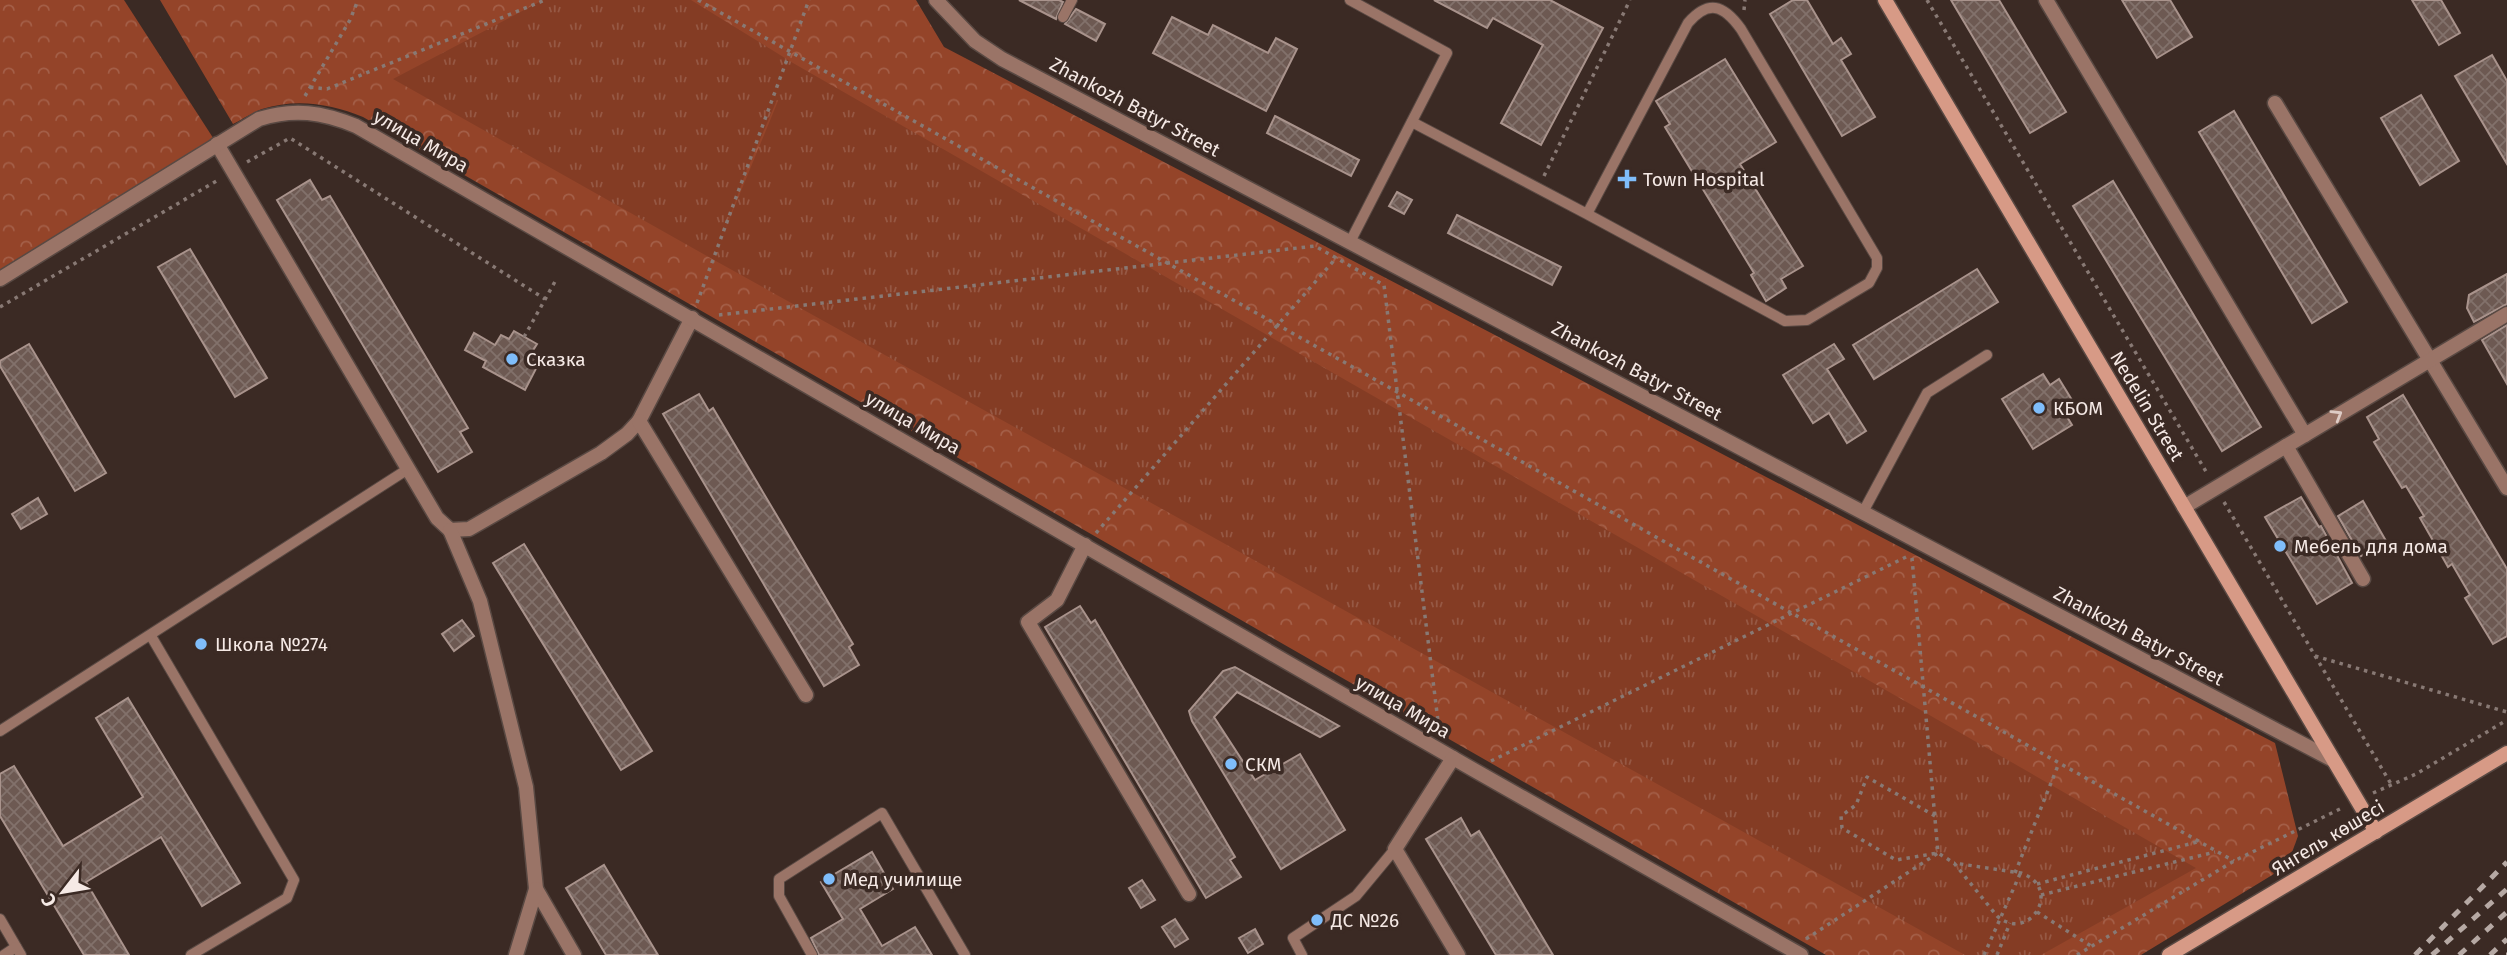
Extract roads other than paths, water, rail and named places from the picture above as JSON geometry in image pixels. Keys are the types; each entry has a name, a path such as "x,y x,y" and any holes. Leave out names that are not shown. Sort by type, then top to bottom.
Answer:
{"street":[{"name":"Zhankozh Batyr Street","path":"936,0 975,41 1002,59 2333,760"},
{"name":"Nedelin Street","path":"1885,0 2376,832"},
{"path":"2046,0 2305,435"},
{"path":"2275,103 2507,488"},
{"name":"улица Мира","path":"0,278 259,120 296,111 333,116 356,126 692,318 1474,770 1795,952"},
{"path":"217,144 437,518 450,530 480,601 526,787 536,889 516,955"},
{"path":"2184,507 2507,314"},
{"path":"450,530 469,529 615,444 639,421 692,318"},
{"path":"639,421 806,695"},
{"path":"2286,446 2363,579"},
{"path":"1085,545 1057,600 1028,622 1189,894"},
{"name":"Янгель көшесі","path":"2169,955 2507,753"},
{"path":"1448,755 1395,849 1458,955"},
{"path":"536,889 574,955"}],"lane":[{"path":"1063,17 1072,0"},
{"path":"1350,0 1447,53 1350,242"},
{"path":"1412,122 1785,321 1807,320 1869,283 1877,268 1877,258 1741,29 1731,15 1709,5 1696,12 1688,23 1587,214"},
{"path":"1863,512 1927,393 1987,355"},
{"path":"0,731 408,469"},
{"path":"151,636 294,880 287,898 191,955"},
{"path":"812,955 779,896 779,879 882,813 965,955"},
{"path":"1302,955 1293,938 1356,896 1395,849"},
{"path":"0,919 18,951 4,955"}],"railway":[{"path":"2415,955 2507,862"},
{"path":"2432,955 2507,889"},
{"path":"2459,955 2507,912"},
{"path":"2490,955 2507,939"}],"place":[{"name":"Town Hospital","path":"1627,179"},
{"name":"Сказка","path":"512,359"},
{"name":"КБОМ","path":"2039,408"},
{"name":"Мебель для дома","path":"2280,546"},
{"name":"Школа №274","path":"201,644"},
{"name":"СКМ","path":"1231,764"},
{"name":"Мед училище","path":"829,879"},
{"name":"ДС №26","path":"1317,920"}]}
